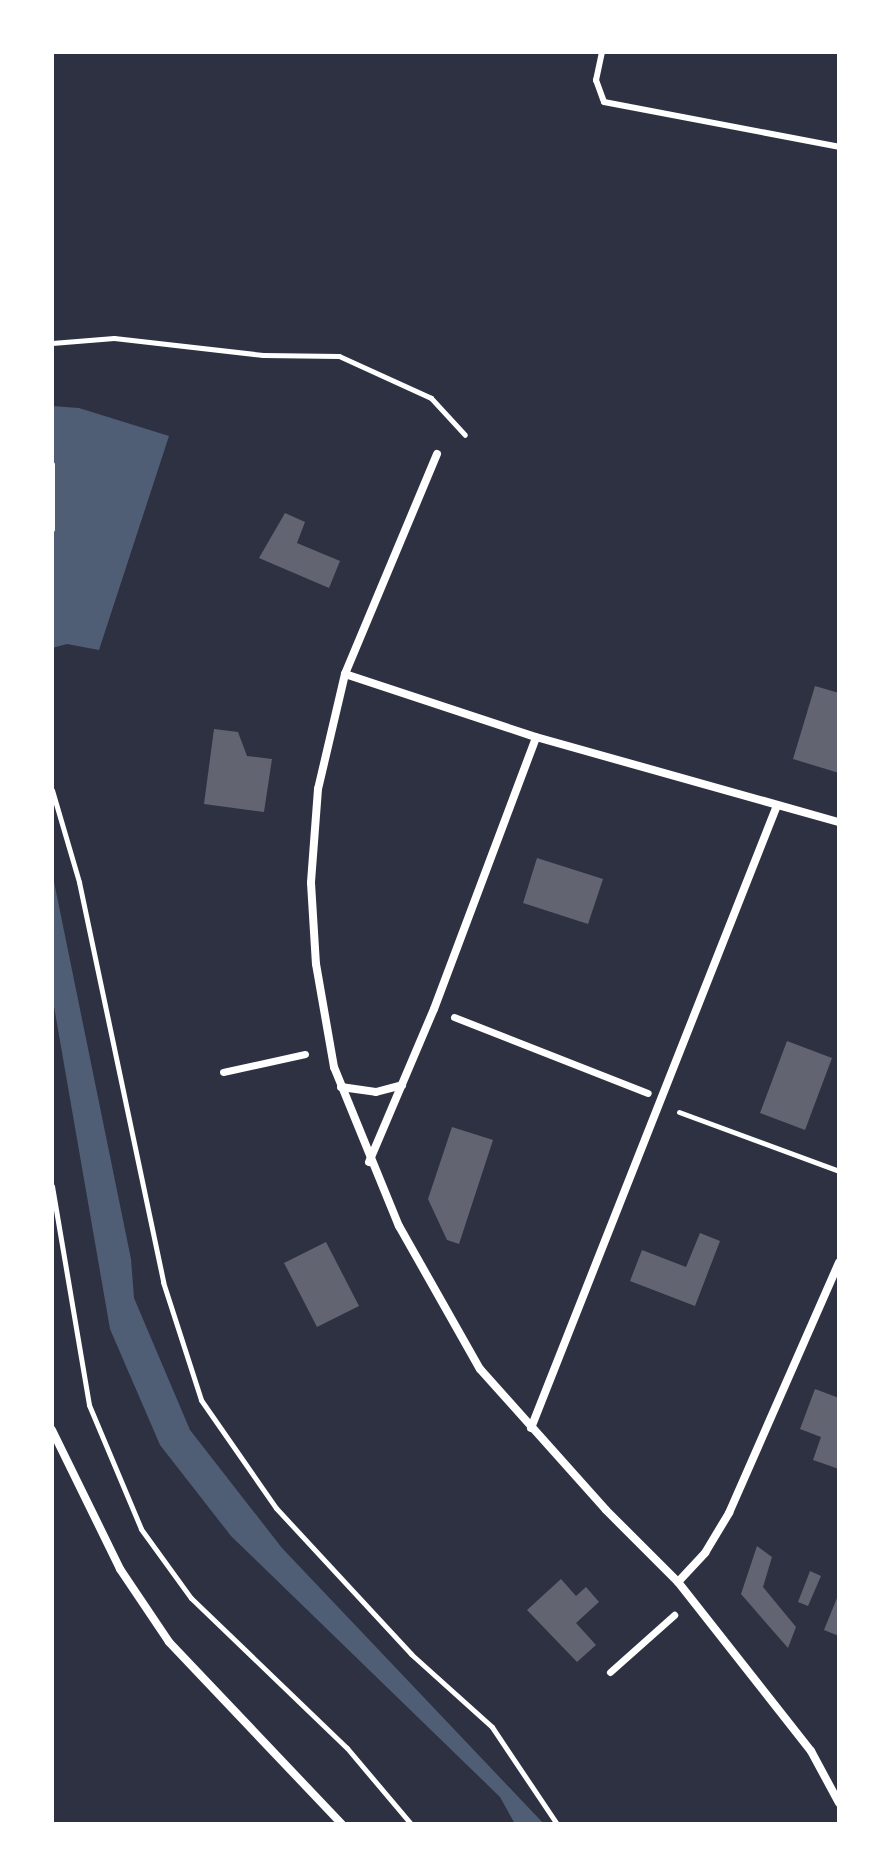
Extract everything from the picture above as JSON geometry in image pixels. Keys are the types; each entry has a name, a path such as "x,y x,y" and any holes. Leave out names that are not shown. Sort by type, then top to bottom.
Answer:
{"street":[{"path":"437,454 345,674 318,789 311,883 323,1014 341,1087 369,1162 480,1369 531,1428 678,1582 811,1751 839,1803"},
{"path":"345,674 536,737 776,808 839,822"},
{"path":"369,1162 402,1085 536,737"},
{"path":"531,1428 776,808"},
{"path":"454,1017 648,1093"},
{"path":"223,1072 305,1054"},
{"path":"341,1087 376,1092 402,1085"},
{"path":"678,1582 705,1553 729,1513 839,1262"},
{"path":"52,1430 120,1569 169,1642 342,1824"},
{"path":"610,1672 674,1615"}],"lane":[{"path":"602,52 596,80 604,102 839,147"}],"path":[{"path":"52,343 114,338 263,355 339,356 431,398 465,435"},
{"path":"52,465 52,529"},
{"path":"52,790 79,882 163,1282 201,1400 276,1508 411,1654 492,1727 557,1824"},
{"path":"670,1109 839,1171"},
{"path":"52,1186 89,1405 141,1529 191,1598 347,1748 411,1824"}],"water":[{"path":"52,406 79,408 169,436 99,650 67,644 52,648"},
{"path":"52,872 131,1259 134,1298 190,1430 282,1548 544,1824 515,1824 500,1797 231,1536 160,1445 110,1329 52,995"}],"building":[{"path":"285,513 305,522 297,543 340,561 329,588 259,558"},
{"path":"815,686 839,693 839,773 793,759"},
{"path":"214,729 238,732 247,756 272,759 264,812 204,804"},
{"path":"537,858 603,879 588,924 523,903"},
{"path":"787,1041 832,1058 805,1130 760,1113"},
{"path":"452,1127 493,1140 459,1244 447,1240 428,1199"},
{"path":"700,1233 720,1241 695,1306 630,1281 642,1250 686,1267"},
{"path":"326,1242 359,1306 317,1327 284,1263"},
{"path":"815,1389 839,1398 839,1469 813,1460 821,1437 800,1429"},
{"path":"757,1546 772,1557 763,1587 796,1627 788,1648 741,1594"},
{"path":"810,1571 821,1576 808,1606 798,1602"},
{"path":"561,1579 576,1596 586,1587 599,1602 576,1623 596,1645 577,1662 527,1610"},
{"path":"839,1593 839,1636 824,1630"}]}
